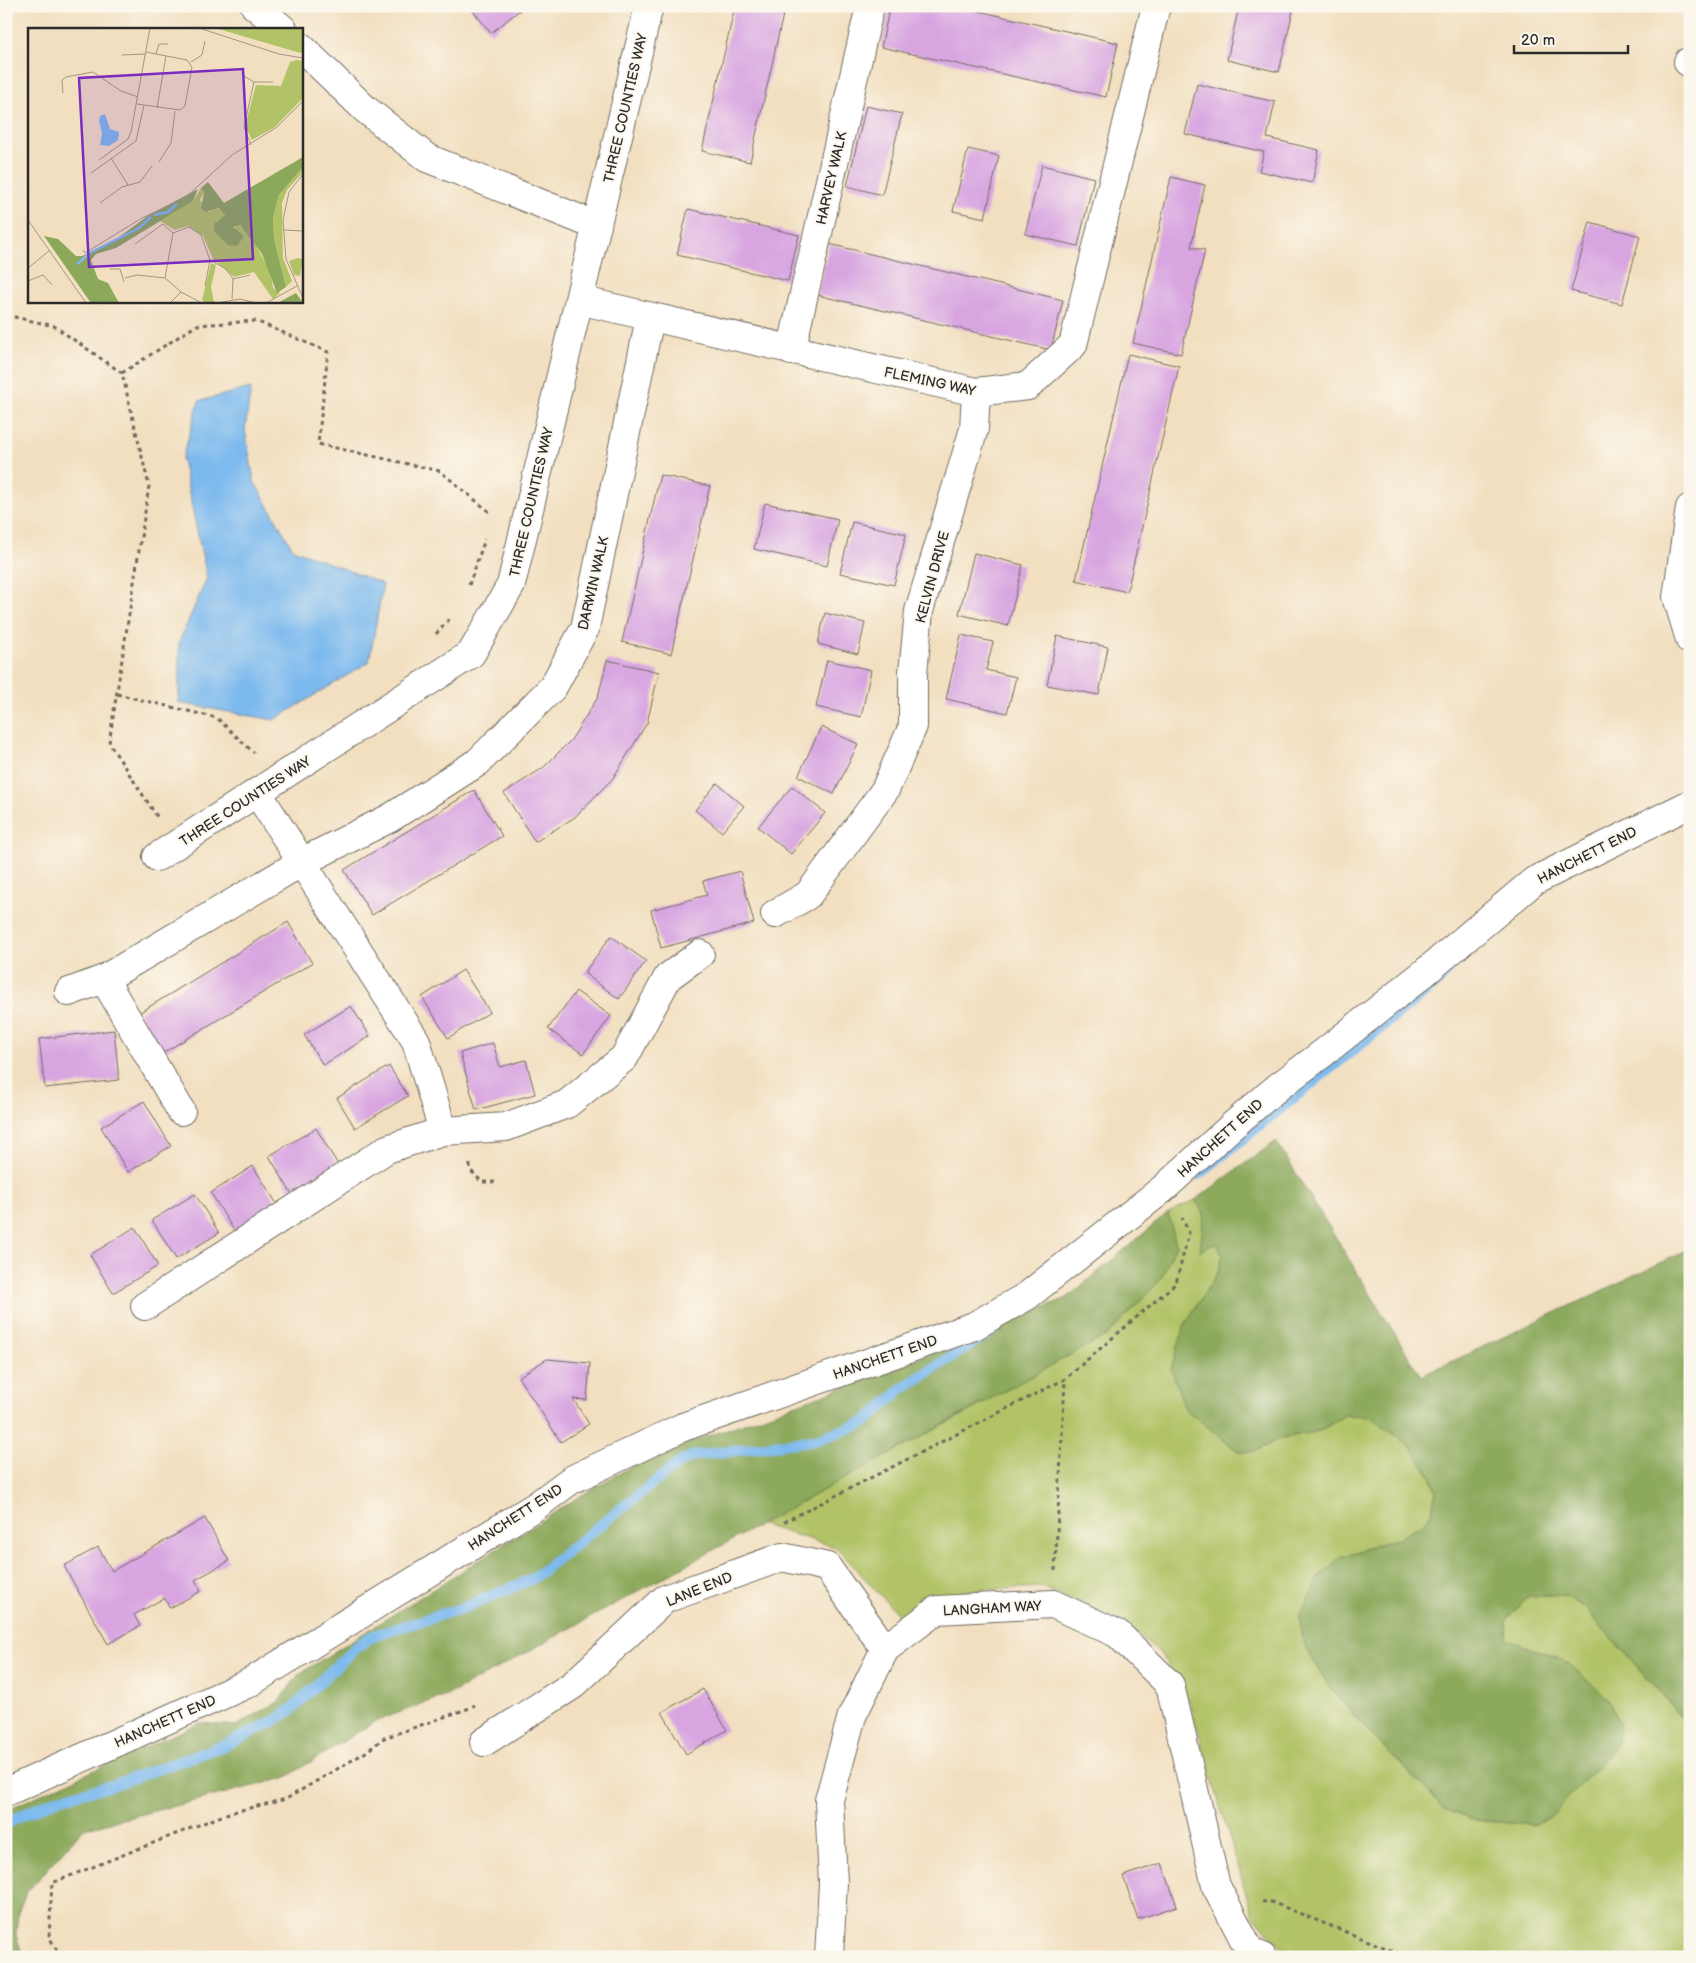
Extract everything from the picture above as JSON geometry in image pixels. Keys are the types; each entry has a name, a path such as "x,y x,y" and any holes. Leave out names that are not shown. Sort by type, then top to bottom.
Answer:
{"street":[{"path":"255,6 282,28"},
{"name":"THREE COUNTIES WAY","path":"157,857 471,654 511,585 649,6"},
{"name":"HARVEY WALK","path":"791,351 870,6"},
{"name":"FLEMING WAY","path":"579,300 791,351 976,392 1028,386 1073,345 1156,6"},
{"path":"302,48 365,109 427,158 596,226"},
{"name":"DARWIN WALK","path":"69,992 104,979 302,862 390,818 478,762 553,687 585,628 650,318"},
{"name":"KELVIN DRIVE","path":"775,914 808,895 886,790 913,726 913,673 919,612 974,429 976,392"},
{"path":"1690,508 1676,597 1690,640"},
{"path":"257,792 416,1041 443,1131"},
{"name":"HANCHETT END","path":"6,1792 249,1683 536,1506 572,1480 683,1427 974,1326 1027,1296 1164,1188 1278,1087 1415,980 1534,881 1690,804"},
{"path":"145,1306 387,1149 443,1131 506,1127 567,1104 624,1058 668,977 700,954"},
{"path":"104,979 181,1111"},
{"name":"LANE END","path":"484,1742 573,1685 666,1599 782,1557 827,1567 885,1649"},
{"name":"LANGHAM WAY","path":"829,1957 833,1883 829,1800 852,1716 885,1649 936,1610 1053,1604 1118,1634 1170,1685 1216,1886 1254,1955"}],"path":[{"path":"6,315 54,326 122,373 148,486 109,743 158,818"},
{"path":"122,373 197,325 256,321 328,352 318,444 440,471 493,514 490,523"},
{"path":"467,593 487,532"},
{"path":"432,638 457,609"},
{"path":"117,694 217,718 260,758"},
{"path":"781,1523 1064,1379 1176,1283 1189,1233 1179,1210"},
{"path":"1053,1604 1064,1379"},
{"path":"62,1957 49,1937 52,1883 229,1813 286,1799 366,1752 384,1738 467,1709 476,1704"},
{"path":"1226,1907 1269,1901 1408,1957"}],"green space":[{"path":"1276,1141 1421,1376 1690,1249 1690,1736 1678,1712 1584,1607 1565,1596 1528,1596 1506,1621 1508,1640 1558,1658 1575,1669 1608,1699 1620,1722 1616,1746 1554,1813 1534,1825 1472,1820 1445,1809 1370,1733 1332,1690 1311,1658 1301,1635 1300,1617 1318,1578 1340,1557 1401,1537 1424,1523 1432,1512 1436,1490 1431,1476 1411,1447 1370,1416 1345,1415 1320,1431 1281,1438 1256,1451 1239,1452 1185,1409 1171,1369 1184,1326 1219,1270 1223,1255 1216,1243 1200,1251 1204,1212 1195,1200"},
{"path":"1195,1200 1204,1212 1201,1250 1216,1243 1223,1255 1219,1270 1184,1326 1213,1431 1239,1452 1256,1451 1281,1438 1320,1431 1345,1415 1370,1416 1411,1447 1431,1476 1436,1490 1432,1512 1424,1523 1401,1537 1340,1557 1311,1658 1332,1690 1370,1733 1445,1809 1472,1820 1534,1825 1558,1658 1508,1640 1506,1621 1528,1596 1565,1596 1584,1607 1678,1713 1690,1736 1690,1957 1302,1957 1280,1946 1252,1914 1189,1700 1160,1653 1124,1622 1041,1587 962,1591 905,1622 836,1547 759,1524 983,1404 1176,1245 1168,1213"},
{"path":"1168,1213 1176,1245 1161,1279 1109,1334 454,1692 374,1722 285,1778 83,1829 26,1893 18,1913 16,1935 23,1957 6,1957 6,1810 200,1723 236,1726 278,1702 299,1674 582,1495 644,1459 875,1376 1067,1298"}],"water":[{"path":"251,388 245,430 254,481 293,549 383,584 369,662 274,720 179,703 179,642 207,578 182,459 199,401"}],"building":[{"path":"469,6 525,6 491,33"},
{"path":"735,6 785,6 750,162 702,151"},
{"path":"890,6 957,6 1118,43 1106,97 881,47"},
{"path":"1239,6 1294,6 1279,72 1227,60"},
{"path":"1197,84 1275,102 1267,138 1319,150 1312,183 1259,171 1264,152 1185,134"},
{"path":"866,106 902,114 882,195 847,186"},
{"path":"968,149 999,156 985,218 953,211"},
{"path":"1042,165 1094,178 1078,246 1025,234"},
{"path":"1171,177 1205,185 1191,247 1205,250 1181,354 1133,343"},
{"path":"688,209 799,235 788,281 677,255"},
{"path":"1590,222 1640,236 1622,304 1571,291"},
{"path":"829,244 1063,300 1051,350 817,295"},
{"path":"1128,354 1179,366 1127,592 1076,580"},
{"path":"660,475 710,486 671,654 622,642"},
{"path":"765,503 838,519 827,566 754,549"},
{"path":"852,522 906,534 894,585 840,573"},
{"path":"974,553 1023,565 1008,626 959,614"},
{"path":"825,613 865,623 858,654 818,644"},
{"path":"961,635 993,642 986,670 1016,677 1007,713 946,699"},
{"path":"1057,636 1108,647 1099,695 1047,685"},
{"path":"607,660 659,672 647,723 613,778 575,817 535,842 504,793 543,768 571,740 598,697"},
{"path":"827,660 871,670 861,717 816,707"},
{"path":"821,727 858,744 834,794 798,776"},
{"path":"717,783 744,806 722,832 695,810"},
{"path":"792,786 825,813 791,854 758,827"},
{"path":"474,790 502,836 372,915 344,870"},
{"path":"740,871 754,923 661,948 651,910 707,895 703,881"},
{"path":"288,922 312,963 163,1053 139,1013"},
{"path":"611,936 646,961 619,999 584,973"},
{"path":"463,970 490,1012 448,1038 422,997"},
{"path":"576,991 611,1016 583,1054 548,1029"},
{"path":"351,1006 370,1036 323,1065 304,1035"},
{"path":"114,1030 119,1080 45,1088 39,1039"},
{"path":"493,1043 500,1067 526,1060 535,1094 476,1110 460,1053"},
{"path":"389,1066 408,1096 355,1128 337,1098"},
{"path":"144,1101 171,1146 128,1172 101,1127"},
{"path":"316,1128 340,1168 293,1196 269,1156"},
{"path":"253,1166 277,1204 234,1231 211,1193"},
{"path":"195,1194 219,1233 176,1259 152,1220"},
{"path":"135,1227 158,1266 113,1293 90,1255"},
{"path":"547,1359 590,1363 587,1400 573,1399 589,1424 561,1442 518,1377"},
{"path":"205,1518 229,1561 195,1580 201,1591 170,1608 164,1598 134,1615 140,1626 108,1644 64,1566 98,1547 112,1571"},
{"path":"703,1689 727,1730 686,1754 662,1712"},
{"path":"1162,1863 1177,1906 1138,1919 1123,1876"}],"waterway":[{"path":"1199,1174 1439,981 1447,970"},
{"path":"6,1825 14,1819 60,1798 110,1786 228,1744 274,1721 291,1710 355,1648 372,1636 463,1608 532,1579 679,1463 692,1456 815,1440 864,1423 903,1388 995,1329"}]}
